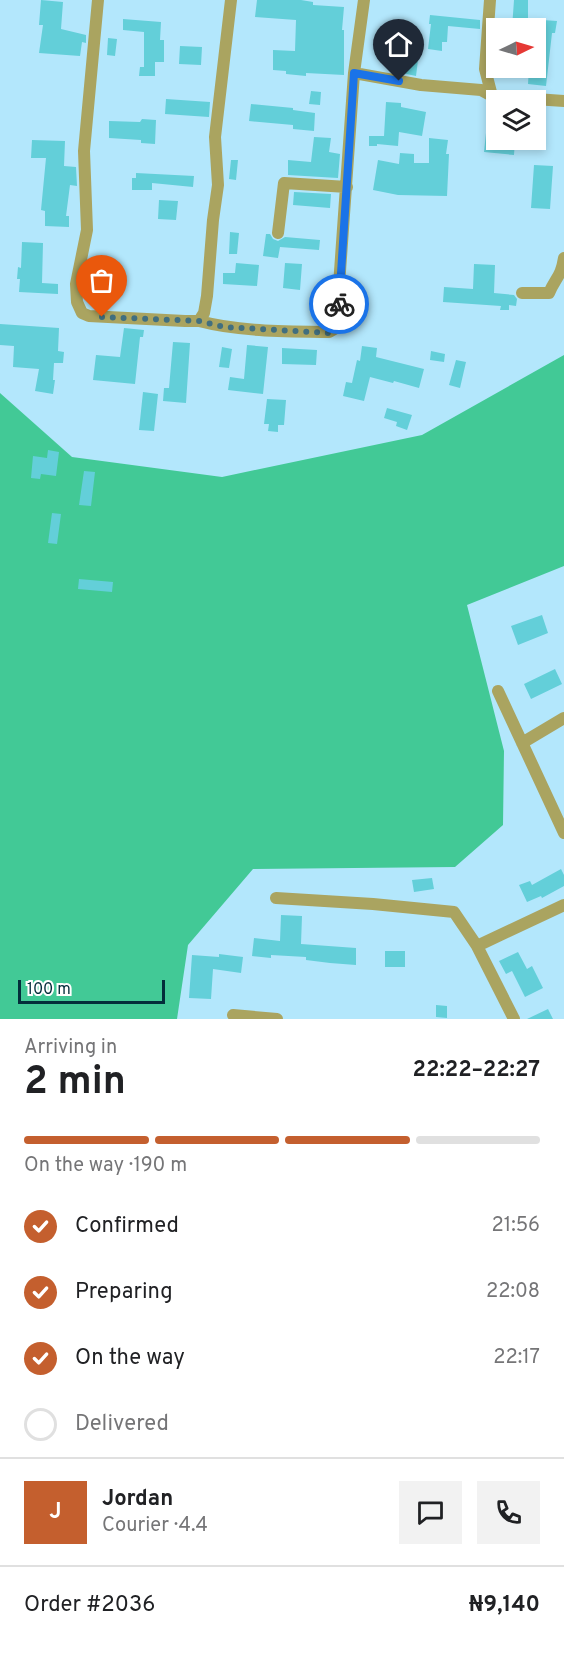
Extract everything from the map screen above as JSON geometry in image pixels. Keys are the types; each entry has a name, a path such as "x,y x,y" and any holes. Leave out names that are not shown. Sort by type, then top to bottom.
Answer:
{"street":[{"path":"98,0 84,151 87,230 76,284 77,303 82,313 89,316 199,321 224,327 257,330 329,333 336,327 354,73 364,0"},
{"path":"199,321 204,313 207,296 218,185 215,137 231,0"},
{"path":"490,0 485,69 490,90"},
{"path":"354,73 421,85 481,90 486,93"},
{"path":"546,100 564,101"},
{"path":"278,233 284,183 347,187"},
{"path":"522,293 549,293 553,282 560,277 564,258"},
{"path":"498,691 564,833"},
{"path":"522,743 564,718"},
{"path":"276,898 454,912 477,946 514,1019"},
{"path":"477,946 564,905"},
{"path":"233,1015 277,1019"}],"green space":[{"path":"564,355 564,566 467,605 504,751 503,825 455,867 253,869 188,945 177,1019 0,1019 0,393 72,457 222,477 422,435"}],"building":[{"path":"41,0 63,2 61,29 86,35 86,43 82,42 80,56 39,53 43,25 39,25"},
{"path":"257,0 301,0 313,2 313,5 344,7 342,30 344,30 344,75 306,73 306,76 273,70 273,50 295,51 296,20 255,17"},
{"path":"514,0 528,0 528,18 513,18"},
{"path":"430,15 480,20 480,29 448,26 447,42 442,42 442,51 428,49"},
{"path":"123,19 161,22 160,40 164,40 164,62 155,62 155,76 139,76 140,67 144,67 144,32 123,30"},
{"path":"546,20 557,21 555,33 552,33 546,86 528,84 528,78 546,78"},
{"path":"108,38 117,39 115,56 107,55"},
{"path":"180,46 202,47 201,65 179,64"},
{"path":"394,57 418,60 416,76 392,71"},
{"path":"311,91 321,92 320,105 309,104"},
{"path":"166,99 210,102 209,117 165,114"},
{"path":"386,102 401,103 401,107 426,112 422,136 399,132 398,146 377,144 377,146 369,146 369,136 384,136"},
{"path":"251,104 293,108 293,110 315,113 314,131 293,129 293,125 249,121"},
{"path":"142,119 156,120 155,144 141,143 141,140 109,138 109,121 140,122"},
{"path":"486,133 486,150 514,150 514,155 484,152"},
{"path":"314,137 331,138 329,152 340,154 338,178 288,175 288,160 311,162"},
{"path":"429,138 448,140 447,196 398,195 373,190 378,160 399,164 400,153 414,154 414,163 429,163"},
{"path":"32,140 65,141 64,166 76,167 77,186 70,185 66,216 69,216 69,227 45,226 45,211 41,210 46,158 31,158"},
{"path":"231,160 238,160 236,180 229,179"},
{"path":"534,165 553,166 550,209 531,208"},
{"path":"136,173 194,176 193,187 152,183 152,190 132,190 132,178 136,178"},
{"path":"294,192 331,194 330,208 293,205"},
{"path":"159,200 178,201 176,220 158,219"},
{"path":"230,232 239,233 237,254 229,254"},
{"path":"266,234 270,234 278,241 285,237 320,240 319,250 280,247 278,258 263,256"},
{"path":"22,242 43,243 42,283 58,284 58,294 19,292 20,279 17,279 18,267 21,268"},
{"path":"236,263 259,265 257,286 223,284 223,273 235,273"},
{"path":"285,263 302,264 300,290 283,288"},
{"path":"474,264 495,265 494,293 514,295 517,299 516,306 509,305 509,310 500,310 501,306 443,302 444,287 473,289"},
{"path":"0,324 59,328 58,351 64,352 63,363 54,363 53,394 35,391 39,369 13,367 14,346 0,345"},
{"path":"124,328 144,330 143,337 140,337 135,384 93,380 96,355 120,357"},
{"path":"173,342 190,343 186,403 163,401 164,388 169,388"},
{"path":"247,345 268,347 263,394 228,390 230,377 244,379"},
{"path":"362,346 377,348 376,357 424,369 419,388 370,377 364,401 343,396 346,382 352,383 357,360 360,361"},
{"path":"222,347 232,349 229,368 219,367"},
{"path":"282,348 317,350 316,365 282,364"},
{"path":"431,351 445,354 444,362 430,360"},
{"path":"456,360 466,362 460,388 449,385"},
{"path":"143,392 158,394 154,431 139,430"},
{"path":"267,399 286,400 284,425 278,425 278,432 268,431 269,424 264,424"},
{"path":"387,408 412,415 407,430 396,426 397,422 384,418"},
{"path":"48,450 59,452 56,476 41,474 40,479 31,478 33,456 47,458"},
{"path":"84,471 95,472 91,506 79,505"},
{"path":"52,513 61,514 57,544 48,543"},
{"path":"79,579 113,582 112,592 78,589"},
{"path":"542,615 548,633 518,645 511,626"},
{"path":"555,669 562,684 531,699 524,684"},
{"path":"561,869 564,875 564,886 542,898 541,896 527,902 519,885 530,881 532,885"},
{"path":"432,878 434,889 414,892 412,880"},
{"path":"281,915 302,916 301,944 356,948 356,965 306,960 306,957 252,956 254,938 280,941"},
{"path":"385,951 405,951 405,967 385,967"},
{"path":"518,952 527,969 532,966 543,988 525,997 512,971 506,974 499,961"},
{"path":"219,954 243,957 241,973 213,969 211,999 189,998 192,955 219,957"},
{"path":"436,1005 447,1006 447,1018 436,1017"},
{"path":"548,1009 553,1019 527,1019"}],"way so far":[{"path":"102,317 199,321 224,327 329,333 336,327 339,304"}],"route":[{"path":"339,304 354,73 399,81"}]}
